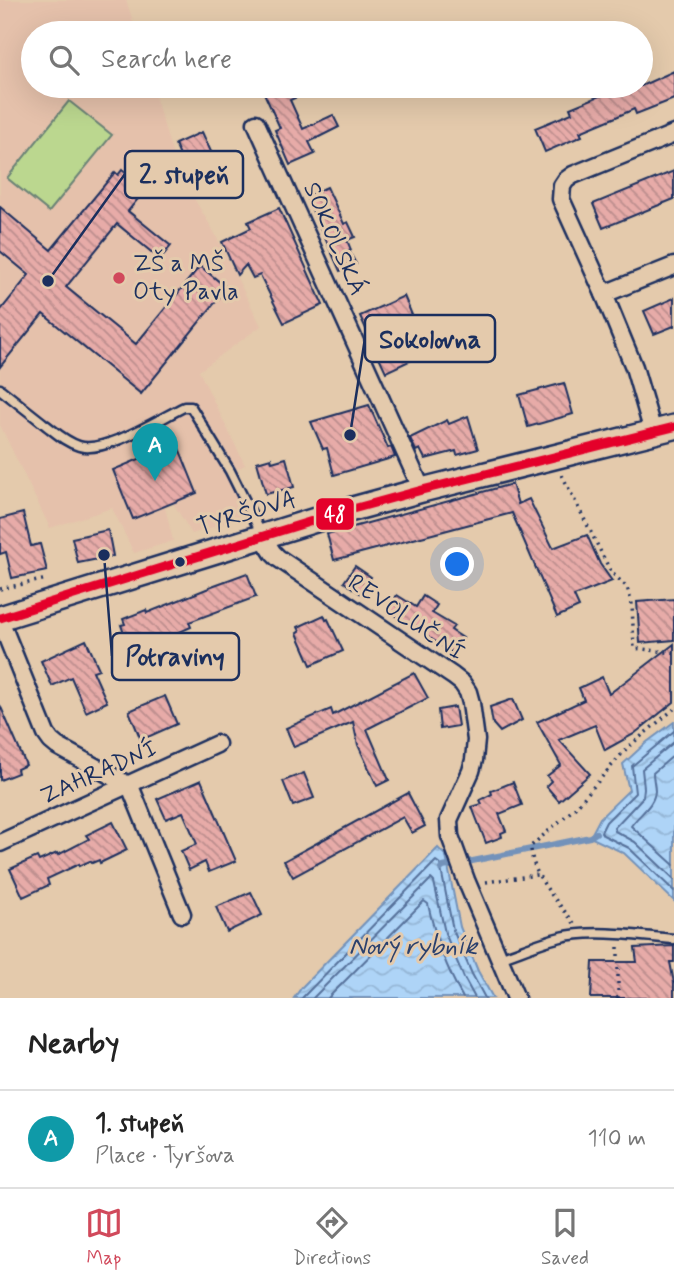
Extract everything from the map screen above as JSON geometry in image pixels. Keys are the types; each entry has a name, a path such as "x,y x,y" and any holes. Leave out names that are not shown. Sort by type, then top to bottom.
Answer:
{"street":[{"name":"SOKOLSKÁ","path":"256,122 422,490"},
{"path":"664,429 561,199 562,186 573,175 674,134"},
{"path":"604,294 674,266"},
{"name":"TYRŠOVA","path":"0,619 262,536 422,490 664,429"},
{"name":"REVOLUČNÍ","path":"262,536 278,558 453,676 468,692 476,730 476,749 471,771 451,812 450,836 474,882 499,958 516,998"},
{"path":"0,619 51,741 130,786 182,914"},
{"name":"ZAHRADNÍ","path":"0,843 130,786 217,744"}],"lane":[{"path":"0,389 62,438 86,448 116,441 184,407 191,407 230,471 262,536"},
{"path":"499,958 562,936 618,934 674,939"}],"path":[{"path":"556,456 563,479 611,572 626,587 632,604 634,648 674,653"},
{"path":"583,934 537,874 531,857 531,846 575,808 627,748 674,709"},
{"path":"474,882 537,874"},
{"path":"618,934 618,998"}],"shaded area":[{"name":"ZŠ a MŠ Oty Pavla","path":"0,0 126,0 133,21 21,21 21,98 156,98 178,172 213,230 261,326 199,371 245,465 226,474 245,516 192,534 173,503 165,507 173,541 134,553 112,508 50,528 0,425"}],"green space":[{"path":"69,101 112,135 49,212 7,178"}],"water":[{"path":"674,722 674,901 624,853 590,837 600,818 629,790 623,764"},
{"name":"Nový rybník","path":"438,848 446,856 460,927 478,971 493,998 294,998 302,987"}],"building":[{"path":"674,71 674,99 636,114 634,109 580,132 582,136 545,152 535,128 572,113 570,108 595,98 653,98 653,81"},
{"path":"266,98 295,98 290,100 303,129 333,115 339,127 309,142 315,154 290,165 275,130 280,128"},
{"path":"202,132 212,154 184,166 175,144"},
{"path":"122,170 133,179 130,184 142,194 128,211 171,246 160,259 117,224 66,287 136,344 200,266 227,288 141,394 43,314 0,367 0,311 29,275 0,251 0,207 51,250 115,172 118,175"},
{"path":"674,171 674,199 603,228 593,204"},
{"path":"327,187 344,224 348,222 355,237 347,240 356,264 340,271 306,196"},
{"path":"279,208 323,305 284,323 260,275 253,278 246,265 237,275 222,242 251,228 248,222"},
{"path":"404,296 417,327 410,330 422,355 386,372 360,316"},
{"path":"674,298 674,326 654,334 644,311"},
{"path":"564,383 573,414 528,427 519,395"},
{"path":"369,405 388,448 391,447 395,457 334,475 327,448 323,449 311,422"},
{"path":"468,416 478,449 457,455 456,451 425,459 420,449 416,451 410,438 447,420 449,424"},
{"path":"177,443 197,493 133,519 113,470"},
{"path":"271,458 272,462 286,458 294,487 266,494 257,462"},
{"path":"512,484 518,504 529,499 553,548 587,535 600,564 612,581 574,596 579,607 557,617 512,513 334,560 327,534"},
{"path":"23,513 31,546 40,544 47,571 12,578 6,552 0,554 0,519"},
{"path":"108,530 113,556 78,563 72,538"},
{"path":"355,566 371,577 360,593 344,582"},
{"path":"247,573 256,597 189,622 191,627 175,634 188,666 164,678 146,639 128,645 121,625 125,624 123,619 146,610 147,613"},
{"path":"397,595 416,607 423,596 437,605 432,613 454,626 451,630 463,638 453,653 387,610"},
{"path":"674,599 674,640 640,643 637,602"},
{"path":"324,615 343,651 311,665 297,633 300,631 298,627"},
{"path":"86,640 99,669 93,671 107,702 86,712 71,677 52,686 41,661"},
{"path":"674,644 674,702 634,734 605,750 595,725 559,740 590,774 559,801 546,786 551,781 547,776 561,765 537,722 584,700 579,688 602,677 609,694"},
{"path":"414,673 428,698 367,729 389,780 377,786 358,745 353,722 294,747 286,728 331,709 333,715"},
{"path":"165,696 177,724 141,740 129,711"},
{"path":"513,699 522,720 500,732 493,724 490,707"},
{"path":"0,705 26,765 17,769 18,773 0,780"},
{"path":"455,707 458,726 440,729 438,710"},
{"path":"304,773 314,798 293,806 283,781"},
{"path":"201,780 236,861 209,872 205,862 189,870 181,851 197,844 183,812 166,819 157,799"},
{"path":"513,782 522,805 499,814 506,831 501,833 502,837 486,843 472,807 482,804 480,800 492,794 491,791"},
{"path":"408,793 425,826 412,833 403,817 293,877 284,861"},
{"path":"113,822 127,850 100,863 99,860 79,864 47,879 49,885 23,897 10,869 37,857 39,861 57,853 58,855 89,839 86,835"},
{"path":"251,892 262,915 227,932 216,907"},
{"path":"674,946 674,962 670,962 674,998 591,998 593,962 637,962 635,948"}],"waterway":[{"path":"441,869 590,837 596,833"}],"transit line":[{"name":"48","path":"0,618 338,513 674,427"}],"place":[{"name":"ZŠ a MŠ Oty Pavla","path":"119,278"},
{"name":"2. stupeň","path":"48,281"},
{"name":"Sokolovna","path":"350,435"},
{"name":"1. stupeň","path":"155,481"},
{"name":"Potraviny","path":"104,555"}]}
